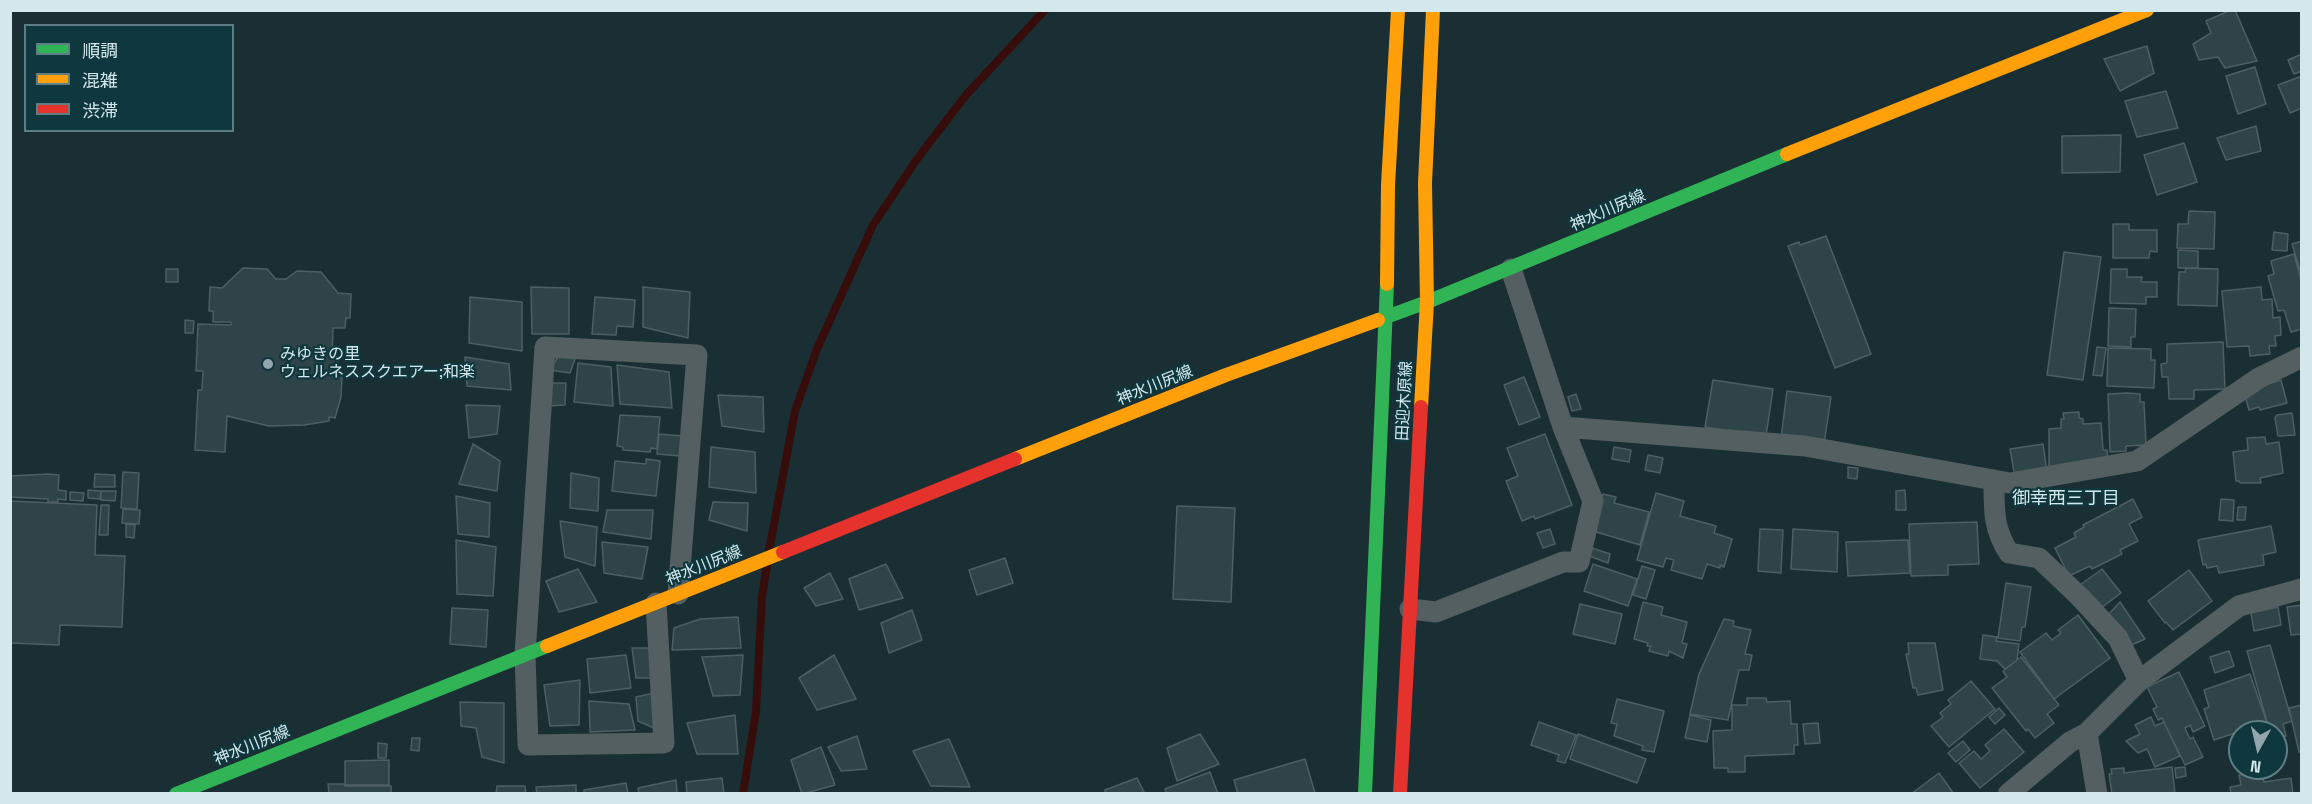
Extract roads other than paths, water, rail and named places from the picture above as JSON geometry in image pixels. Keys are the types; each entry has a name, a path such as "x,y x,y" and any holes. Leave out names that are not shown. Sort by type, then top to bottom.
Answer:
{"main road":[{"name":"田迎木原線","path":"1365,794 1387,317 1388,185 1398,10"},
{"name":"田迎木原線","path":"1400,794 1427,302 1425,183 1432,10"},
{"name":"神水川尻線","path":"176,794 1226,375 1511,269 1855,126 2147,10"}],"street":[{"path":"1410,609 1436,612 1563,562 1579,562 1593,501 1563,427 1511,269"},
{"path":"656,603 664,743 528,745 525,655 545,347 697,355 678,594"},
{"path":"1563,427 1805,446 2010,483 2137,461 2259,378 2301,357"},
{"path":"1994,480 1999,538 2010,553 2039,558 2080,597 2118,638 2139,681"},
{"path":"2008,794 2070,742 2087,733 2139,681 2238,606 2301,589"},
{"path":"2087,733 2097,794"}],"waterway":[{"path":"769,551 795,411 817,349 873,225 917,159 966,95 1045,10"},
{"path":"743,794 756,711 762,596 767,566"}],"place":[{"name":"みゆきの里 ウェルネススクエアー;和楽","path":"268,364"}],"district":[{"name":"御幸西三丁目","path":"2066,499"}]}
